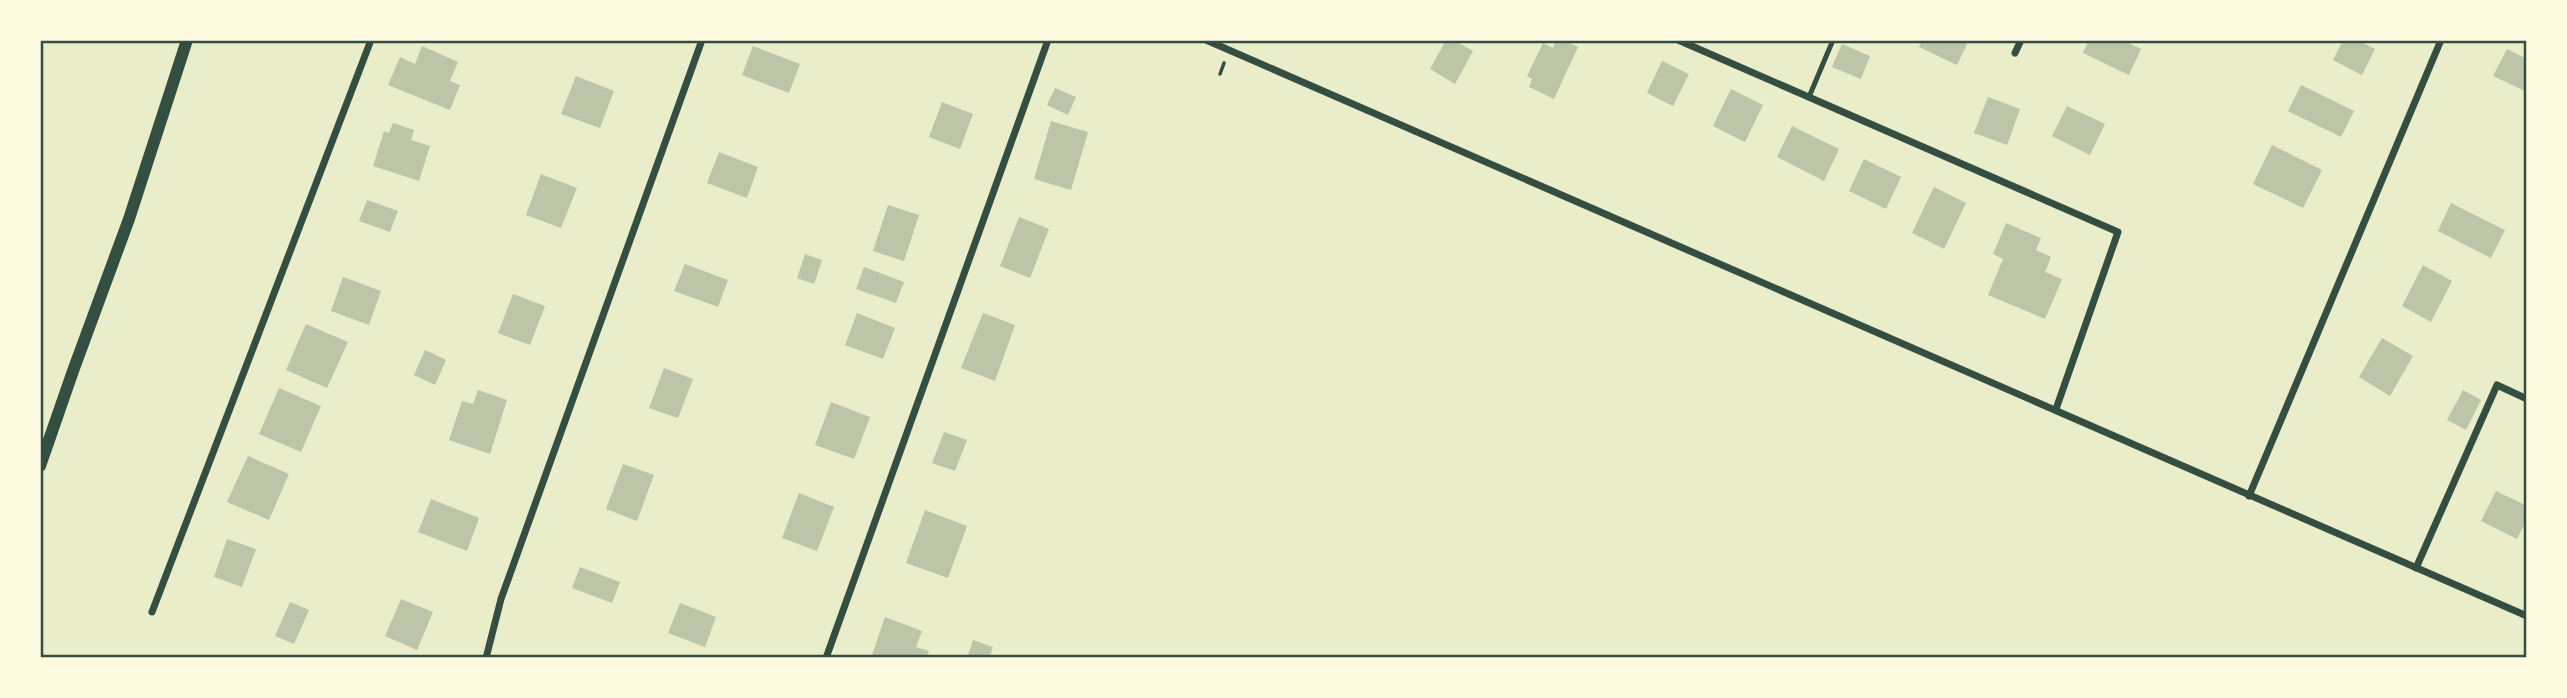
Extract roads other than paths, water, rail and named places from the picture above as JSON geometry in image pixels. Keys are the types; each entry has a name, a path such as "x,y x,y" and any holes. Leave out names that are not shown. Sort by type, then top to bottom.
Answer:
{"street":[{"path":"40,466 129,219 187,40"},
{"path":"152,612 371,40"},
{"path":"485,658 506,586 702,40"},
{"path":"826,658 1048,40"},
{"path":"1206,40 2527,616"},
{"path":"1678,40 2118,232 2056,409"},
{"path":"2015,53 2021,40"},
{"path":"2249,496 2441,40"},
{"path":"2416,568 2497,386 2527,399"}],"lane":[{"path":"1809,97 1833,40"}]}
